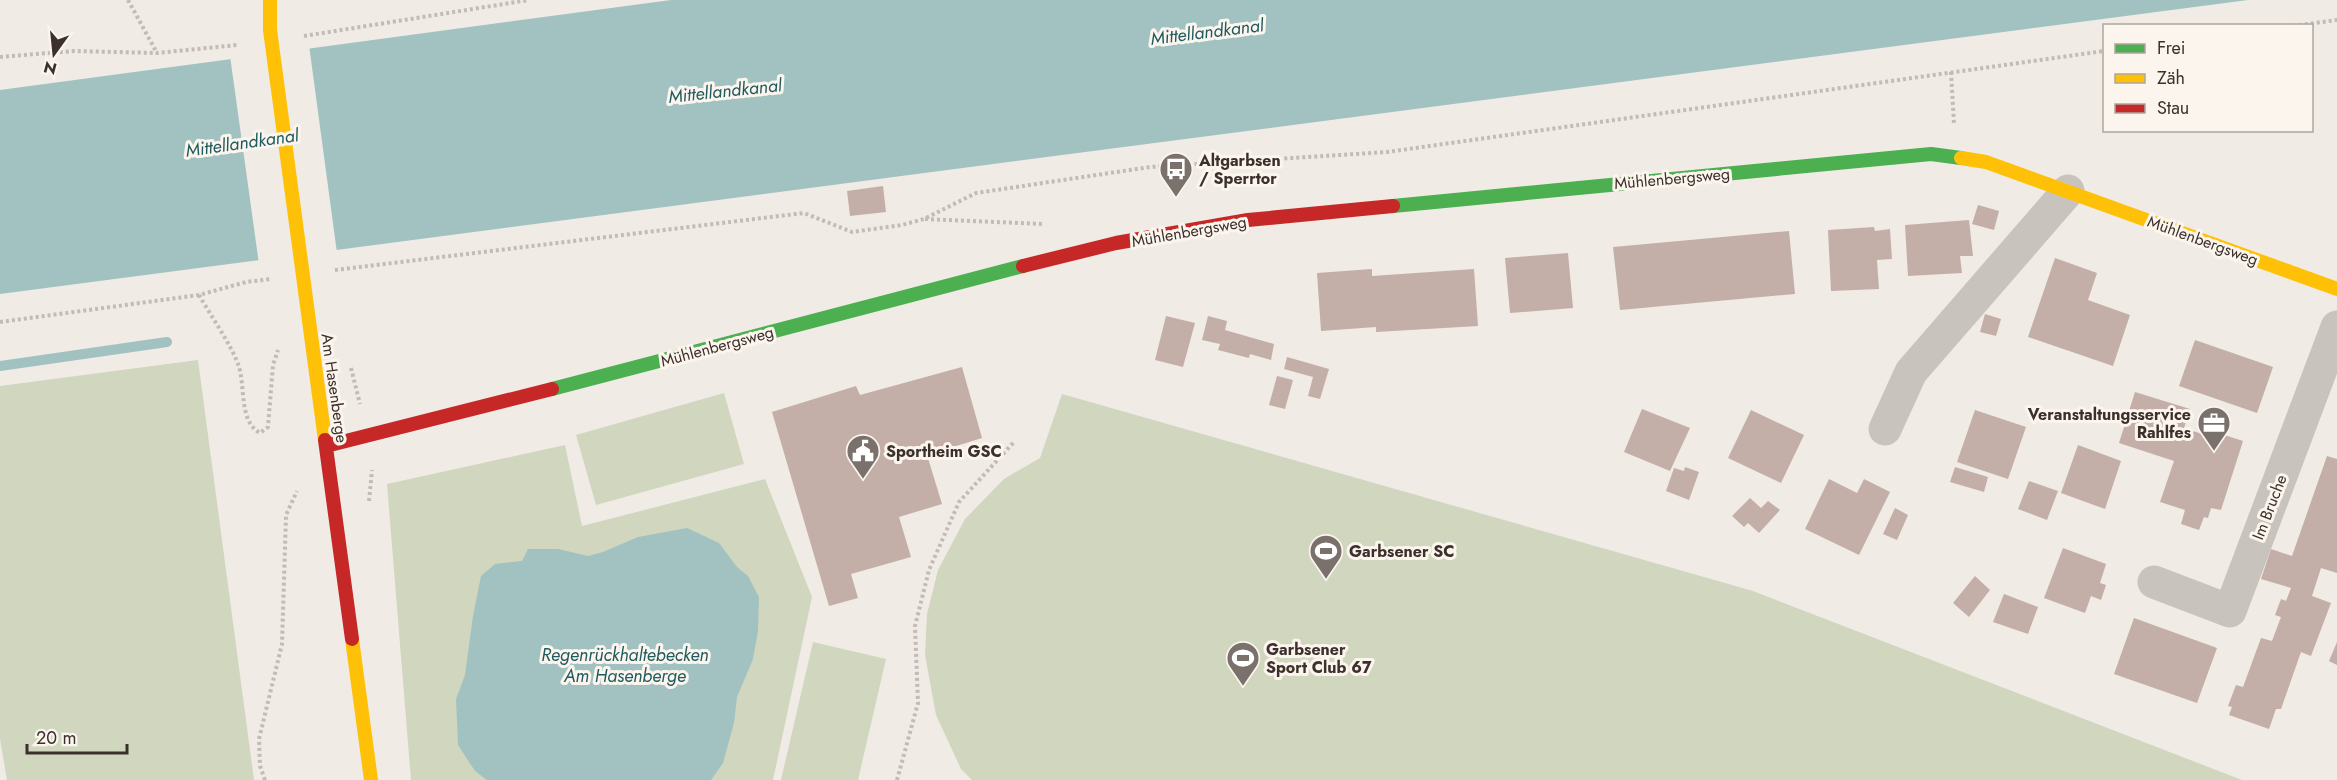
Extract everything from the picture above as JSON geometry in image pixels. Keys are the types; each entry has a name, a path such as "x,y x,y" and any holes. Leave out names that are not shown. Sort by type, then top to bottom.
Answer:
{"street":[{"name":"Am Hasenberge","path":"270,0 270,30 371,780"},
{"name":"Mühlenbergsweg","path":"326,446 382,434 1116,243 1248,220 1931,154 1986,162 2337,289"},
{"path":"1884,429 1911,372 2068,191"},
{"name":"Im Bruche","path":"2154,582 2230,611 2337,327"}],"path":[{"path":"128,0 157,53"},
{"path":"313,35 529,0"},
{"path":"2308,24 2337,20"},
{"path":"0,57 74,51 157,53 193,51"},
{"path":"329,271 804,213 852,232 903,225 924,219 976,193 1150,166 1387,152 2103,51"},
{"path":"1931,154 1941,135 1955,131 1951,72"},
{"path":"924,219 1020,223"},
{"path":"0,322 200,295 246,282 282,278"},
{"path":"200,295 239,365 245,410 253,430 260,433 268,427 273,365 281,344"},
{"path":"897,780 918,703 915,626 929,570 959,502 1014,442"},
{"path":"265,780 260,766 259,739 282,644 286,516 298,489"}],"green space":[{"path":"198,360 254,780 7,780 0,739 0,386"},
{"path":"724,393 744,464 596,505 576,435"},
{"name":"Garbsener SC","path":"1062,394 1753,591 2242,780 972,780 961,769 936,715 925,655 927,614 938,570 965,519 1004,479 1040,458"},
{"path":"565,445 582,526 765,479 812,597 773,780 411,780 387,484"},
{"path":"813,642 886,659 858,780 781,780"}],"water":[{"name":"Mittellandkanal","path":"671,0 2248,0 0,294 0,90"},
{"name":"Regenrückhaltebecken Am Hasenberge","path":"687,528 719,543 737,567 748,576 759,597 758,631 753,659 737,697 734,723 723,763 711,780 487,780 475,771 458,745 456,699 465,675 481,576 495,564 522,561 528,549 558,549 588,556 638,537"}],"pier":[{"path":"309,45 337,253 259,264 230,56"}],"building":[{"path":"883,186 886,212 850,216 847,191"},
{"path":"1978,205 1999,211 1994,230 1972,224"},
{"path":"1969,220 1973,256 1960,256 1962,273 1908,276 1905,225"},
{"path":"1874,227 1875,231 1890,229 1892,259 1877,260 1879,289 1831,291 1828,230"},
{"path":"1789,231 1795,294 1620,310 1613,247"},
{"path":"1568,253 1573,308 1510,313 1505,258"},
{"path":"2055,258 2097,273 2088,300 2130,315 2113,366 2028,337"},
{"path":"1372,269 1372,276 1474,269 1478,326 1376,332 1376,327 1321,331 1317,273"},
{"path":"1985,314 2001,319 1996,336 1980,332"},
{"path":"1166,316 1195,323 1183,367 1155,360"},
{"path":"1208,316 1227,321 1225,330 1274,344 1271,360 1250,354 1249,358 1218,350 1220,344 1202,340"},
{"path":"2195,340 2273,367 2257,413 2179,386"},
{"path":"1287,357 1329,369 1320,399 1308,396 1313,377 1284,369"},
{"name":"Sportheim GSC","path":"962,367 982,438 927,455 942,504 899,517 911,557 851,574 858,598 829,606 772,412 856,386 860,395"},
{"path":"1277,376 1293,380 1285,409 1269,405"},
{"path":"2135,392 2190,409 2184,428 2205,435 2206,429 2243,441 2221,510 2211,508 2208,518 2204,517 2199,530 2181,524 2185,510 2160,502 2174,461 2119,443"},
{"path":"1642,409 1690,428 1670,471 1624,452"},
{"path":"1751,410 1804,435 1781,483 1728,458"},
{"path":"1975,410 2026,427 2008,479 1957,462"},
{"path":"2078,445 2121,461 2105,509 2061,493"},
{"path":"2327,456 2337,459 2337,573 2321,568 2312,596 2331,603 2311,656 2301,652 2281,709 2276,709 2269,729 2229,715 2232,707 2228,706 2236,685 2243,687 2261,638 2272,641 2281,617 2275,615 2281,599 2286,601 2291,588 2261,579 2271,549 2292,556"},
{"path":"1685,467 1699,472 1689,500 1666,491 1674,468 1684,471"},
{"path":"1955,467 1988,477 1984,492 1950,482"},
{"path":"1829,479 1857,493 1864,479 1890,492 1859,555 1805,529"},
{"path":"2029,481 2058,491 2047,520 2018,509"},
{"path":"1750,498 1761,508 1768,501 1780,510 1759,533 1748,523 1744,527 1732,516"},
{"path":"1895,508 1908,515 1897,540 1883,534"},
{"path":"2063,548 2106,564 2100,583 2106,585 2101,600 2091,596 2085,613 2044,598"},
{"path":"1975,576 1990,590 1969,617 1953,603"},
{"path":"2004,594 2038,607 2028,634 1993,622"},
{"path":"2134,618 2217,648 2197,703 2114,674"},
{"path":"2337,642 2337,665 2329,661"}],"waterway":[{"path":"0,366 167,342"}],"traffic: fast":[{"path":"1393,206 1931,154 1961,158"},
{"path":"552,389 1023,266"}],"traffic: slow":[{"path":"270,0 270,30 325,440"},
{"path":"1961,158 1986,162 2337,289"},
{"path":"352,639 371,780"}],"traffic: jam":[{"path":"1023,266 1116,243 1248,220 1393,206"},
{"path":"326,446 552,389"},
{"path":"325,440 352,639"}],"place":[{"name":"Altgarbsen / Sperrtor","path":"1176,198"},
{"name":"Veranstaltungsservice Rahlfes","path":"2214,452"},
{"name":"Sportheim GSC","path":"863,480"},
{"name":"Garbsener SC","path":"1326,580"},
{"name":"Garbsener Sport Club 67","path":"1243,687"}]}
